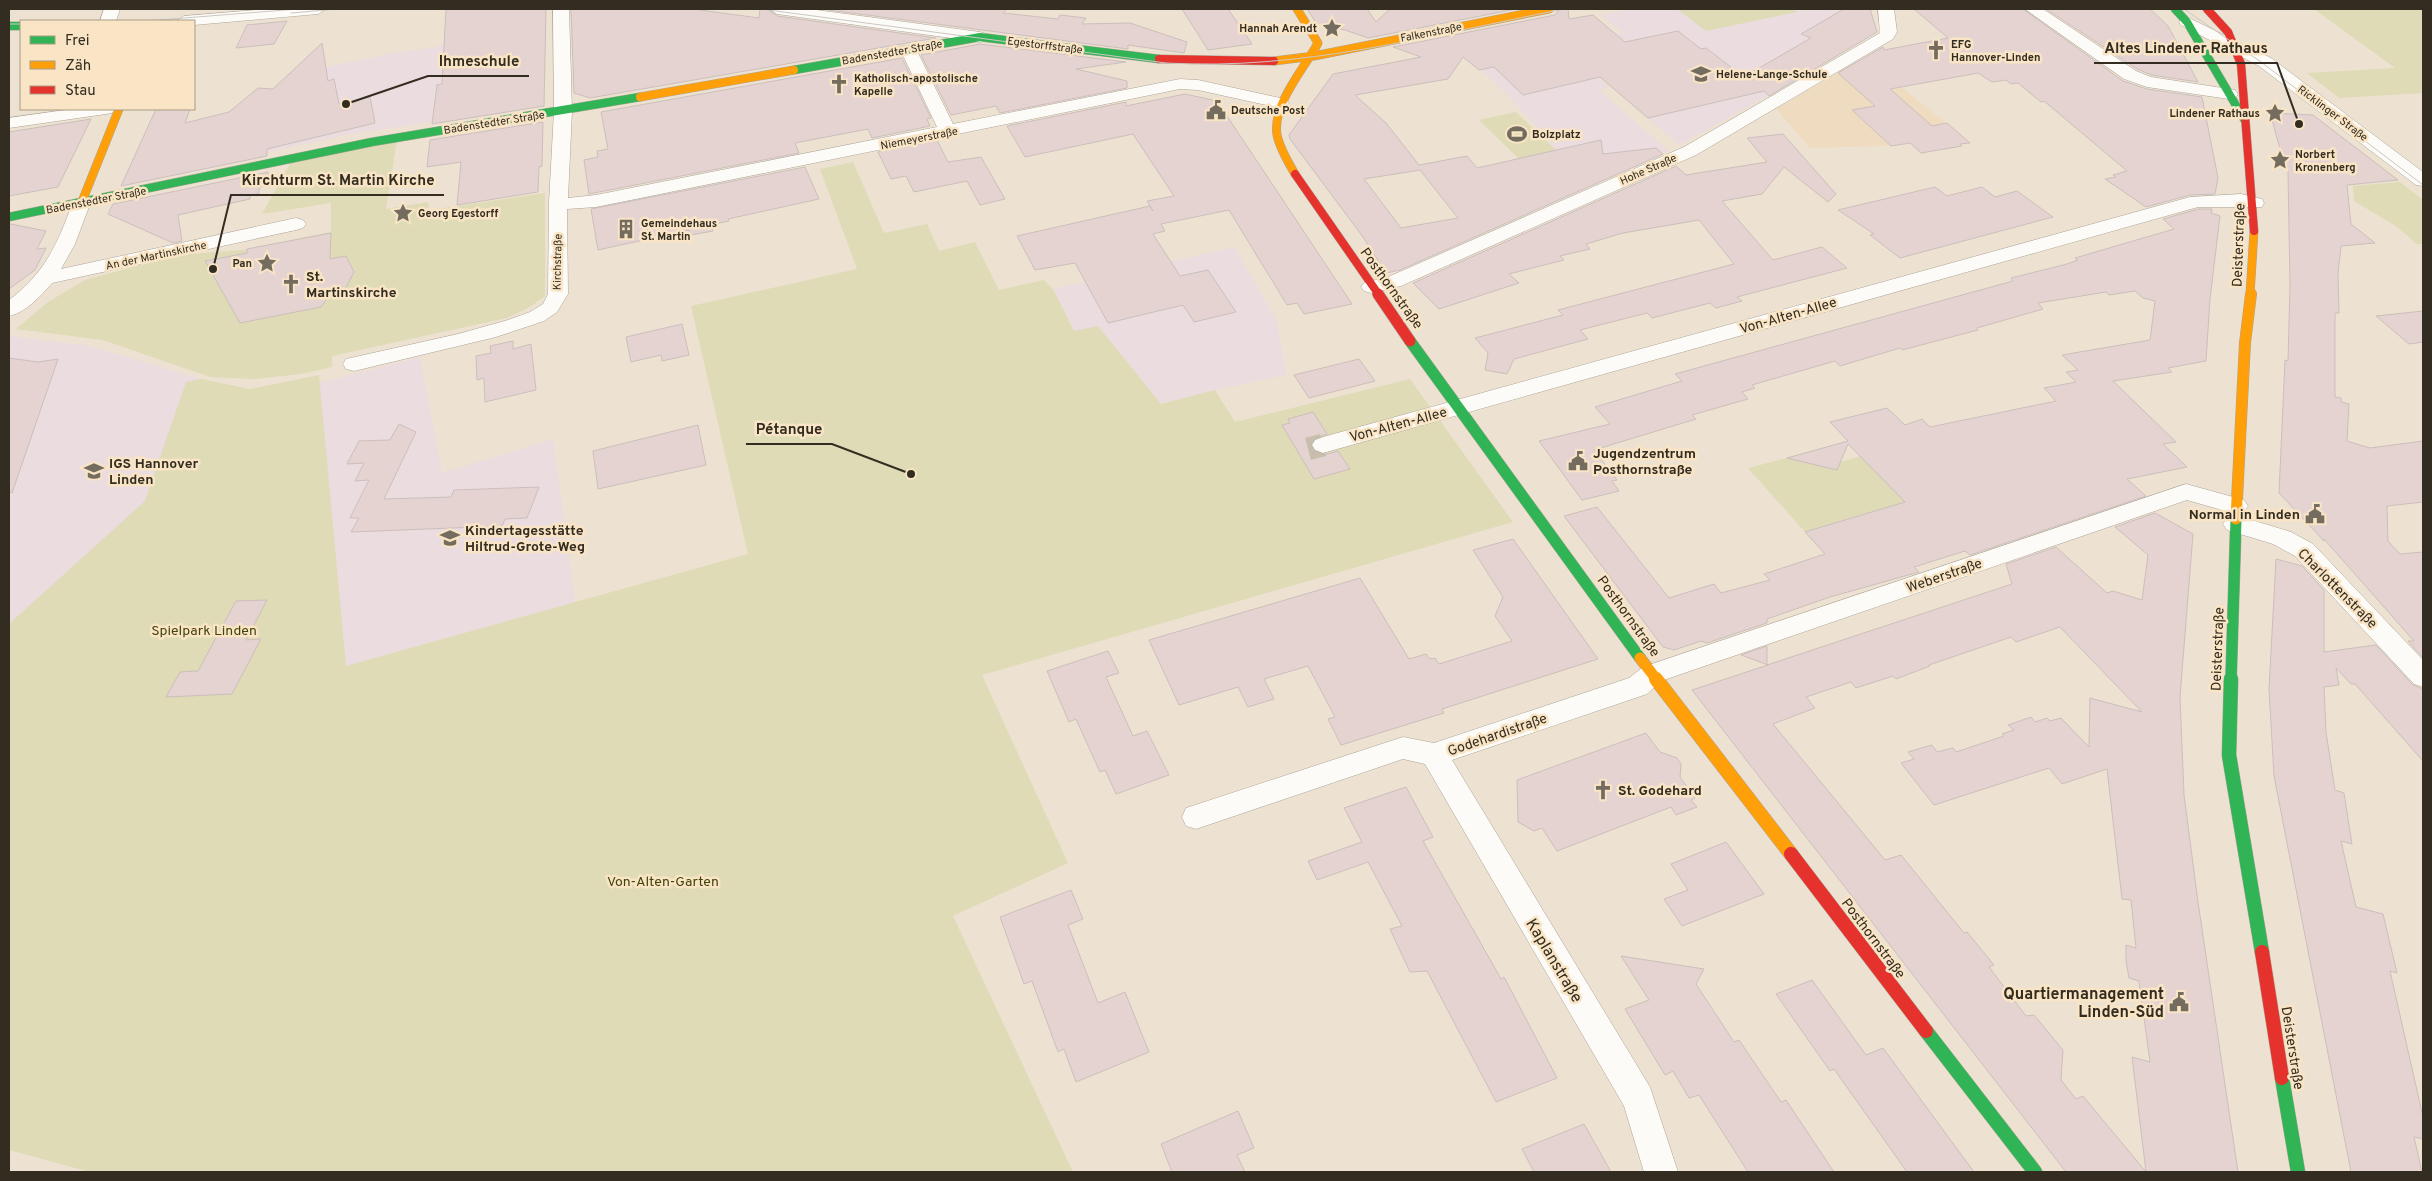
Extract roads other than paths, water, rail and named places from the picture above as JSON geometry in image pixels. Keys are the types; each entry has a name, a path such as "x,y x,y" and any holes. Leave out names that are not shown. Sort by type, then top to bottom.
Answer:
{"street":[{"path":"195,20 318,9"},
{"name":"Kirchstraße","path":"354,364 504,328 533,318 551,308 558,294 558,203 563,111 560,9"},
{"name":"Egestorffstraße","path":"777,9 980,37 1203,63 1262,62 1314,56"},
{"path":"887,24 901,9"},
{"path":"1297,9 1318,43 1314,56"},
{"name":"Falkenstraße","path":"1314,56 1549,9"},
{"name":"Hohe Straße","path":"1372,287 1394,282 1690,151 1886,36 1889,32 1886,9"},
{"path":"2033,9 2130,75 2148,82 2229,94"},
{"name":"Deisterstraße","path":"2175,9 2187,22 2246,123"},
{"name":"Deisterstraße","path":"2207,9 2223,22 2235,46 2243,79 2255,203 2252,281 2245,342 2236,515 2229,755 2298,1172"},
{"name":"Ricklinger Straße","path":"2187,22 2265,62 2423,181"},
{"name":"Badenstedter Straße","path":"9,217 81,204 372,142 563,111 980,37"},
{"path":"908,49 948,132"},
{"name":"Posthornstraße","path":"1314,56 1280,103 1274,117 1273,129 1276,143 1289,165 1372,287 1652,674 2035,1172"},
{"name":"Niemeyerstraße","path":"558,203 589,202 948,132 1180,84 1198,85 1280,103"},
{"path":"9,123 99,110"},
{"path":"9,310 32,292 44,279 73,225 88,183 120,110"},
{"name":"Von-Alten-Allee","path":"1323,444 2197,201 2241,200 2255,203"},
{"name":"An der Martinskirche","path":"44,279 296,224"},
{"name":"Weberstraße","path":"1652,674 2186,492 2236,515"},
{"name":"Charlottenstraße","path":"2236,515 2304,550 2423,677"},
{"name":"Godehardistraße","path":"1196,817 1403,748 1434,755 1638,686 1652,674"},
{"name":"Kaplanstraße","path":"1434,755 1638,1099 1661,1172"}],"tunnel":[{"path":"1308,449 1323,445"}],"tram line":[{"path":"159,20 298,9"},
{"path":"291,13 338,9"},
{"path":"761,9 1166,63 1217,64 1267,62 1366,49 1564,9"},
{"path":"2184,9 2261,62 2423,185"},
{"path":"9,24 20,24"}],"place":[{"name":"Hannah Arendt","path":"1332,28"},
{"name":"EFG Hannover-Linden","path":"1936,50"},
{"name":"Helene-Lange-Schule","path":"1701,74"},
{"name":"Katholisch-apostolische Kapelle","path":"839,84"},
{"name":"Ihmeschule","path":"346,104"},
{"name":"Deutsche Post","path":"1216,110"},
{"name":"Lindener Rathaus","path":"2275,113"},
{"name":"Altes Lindener Rathaus","path":"2299,124"},
{"name":"Bolzplatz","path":"1517,134"},
{"name":"Norbert Kronenberg","path":"2280,160"},
{"name":"Georg Egestorff","path":"403,213"},
{"name":"Gemeindehaus St. Martin","path":"626,229"},
{"name":"Pan","path":"267,263"},
{"name":"Kirchturm St. Martin Kirche","path":"213,269"},
{"name":"St. Martinskirche","path":"291,284"},
{"name":"Jugendzentrum Posthornstraße","path":"1578,461"},
{"name":"IGS Hannover Linden","path":"94,471"},
{"name":"Pétanque","path":"911,474"},
{"name":"Normal in Linden","path":"2315,514"},
{"name":"Kindertagesstätte Hiltrud-Grote-Weg","path":"450,538"},
{"name":"St. Godehard","path":"1603,790"},
{"name":"Quartiermanagement Linden-Süd","path":"2179,1002"}],"park label":[{"name":"Spielpark Linden","path":"204,630"},
{"name":"Von-Alten-Garten","path":"663,881"}]}
